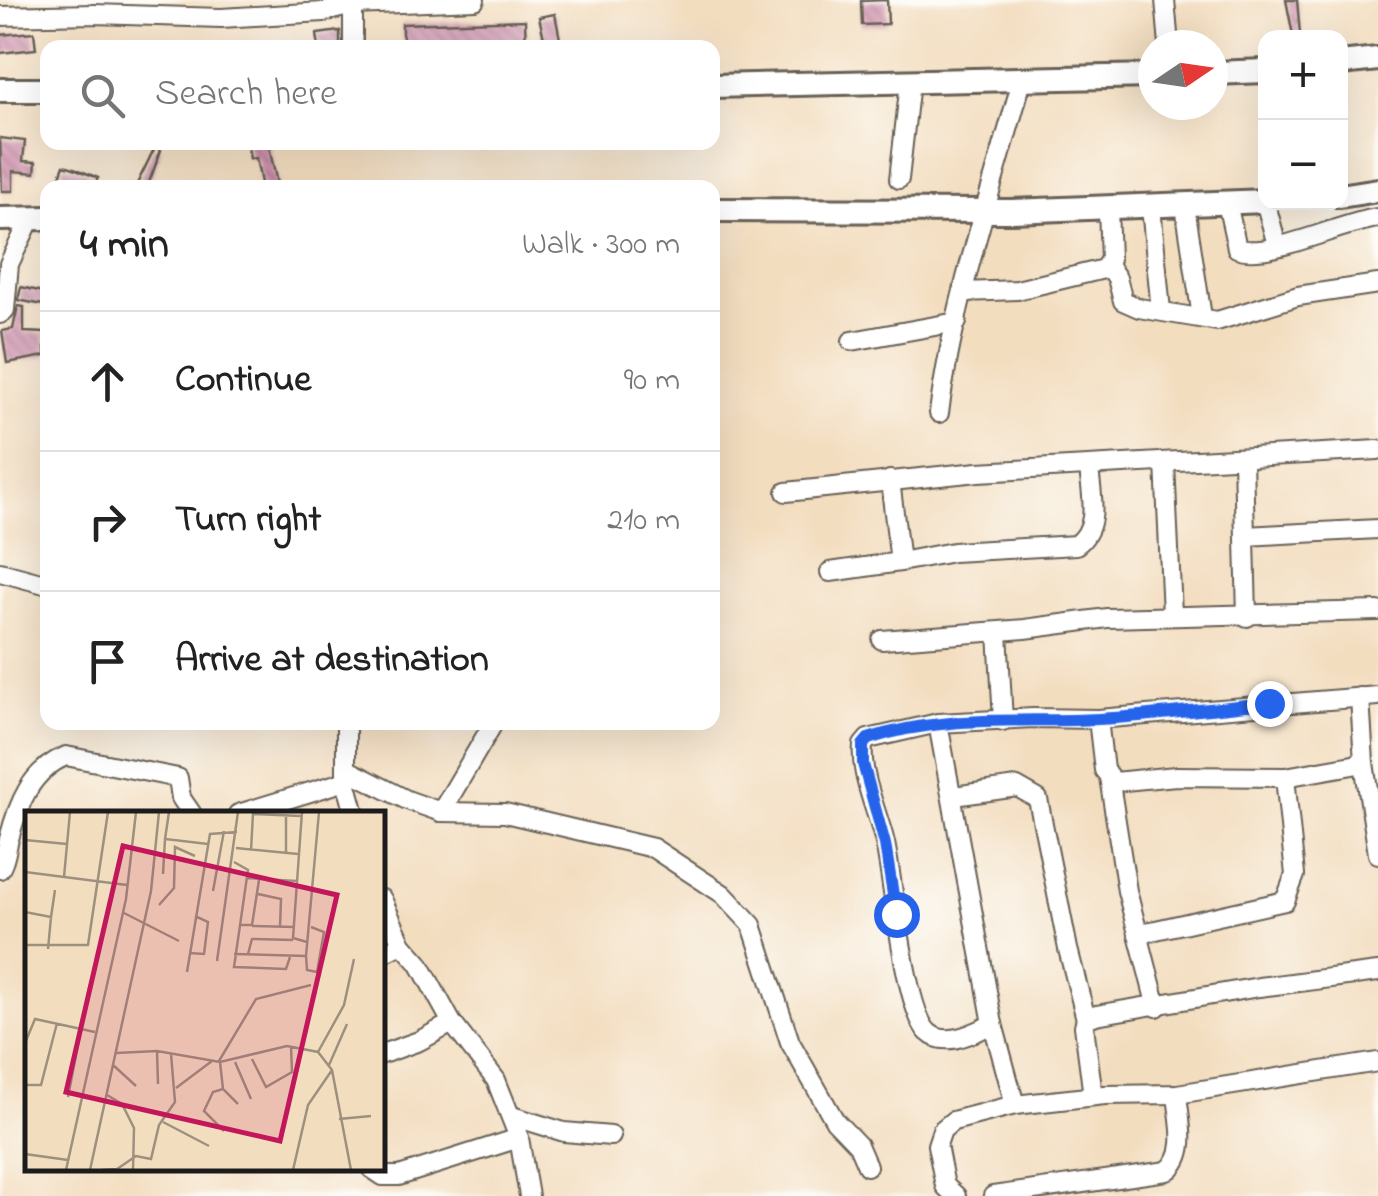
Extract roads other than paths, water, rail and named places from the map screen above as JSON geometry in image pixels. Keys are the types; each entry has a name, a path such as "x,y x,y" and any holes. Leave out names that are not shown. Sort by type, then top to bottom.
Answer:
{"main road":[{"path":"1348,62 1378,58"},
{"path":"1228,72 1258,71"},
{"path":"720,86 1138,76"},
{"path":"0,90 40,90"},
{"path":"1348,195 1378,190"},
{"path":"720,210 984,211 1258,201"},
{"path":"0,218 39,218"}],"street":[{"path":"0,16 220,18 324,12 353,2 475,0"},
{"path":"1165,0 1168,30"},
{"path":"353,2 354,40"},
{"path":"939,413 956,322 1022,80"},
{"path":"899,179 910,82"},
{"path":"1227,203 1237,248 1245,251 1378,218"},
{"path":"1185,206 1202,317"},
{"path":"1151,207 1161,311"},
{"path":"1108,208 1108,265 1123,302 1217,321 1298,296 1378,284"},
{"path":"1267,210 1277,245"},
{"path":"0,314 5,310 9,264 39,218"},
{"path":"964,292 1017,290 1060,282 1104,270 1108,265"},
{"path":"852,342 956,322"},
{"path":"786,492 978,472 1378,450"},
{"path":"1243,459 1247,616"},
{"path":"1165,463 1172,614"},
{"path":"830,572 954,552 1076,545 1087,537 1093,524 1090,467"},
{"path":"890,480 900,562"},
{"path":"1245,536 1378,529"},
{"path":"0,572 40,583"},
{"path":"882,640 1172,614 1247,616 1378,611"},
{"path":"998,632 1003,721"},
{"path":"994,1024 963,1037 941,1039 927,1031 910,986 885,844 863,764 863,745 868,739 938,723 1098,719 1369,696 1364,763 1378,854"},
{"path":"1098,719 1127,892 1156,1006"},
{"path":"938,723 994,1024 1015,1105"},
{"path":"345,730 346,775 354,811"},
{"path":"441,812 489,730"},
{"path":"0,869 20,802 29,786 56,760 66,756 178,778 181,798 190,811"},
{"path":"1108,777 1114,782 1193,776 1285,777 1364,763"},
{"path":"246,811 346,775 441,812 505,813 653,848 724,894 752,925 790,1042 835,1121 858,1145 867,1166"},
{"path":"1138,934 1285,902 1295,876 1285,777"},
{"path":"954,796 1016,787 1038,799 1086,1020 1085,1042 1093,1096"},
{"path":"385,907 402,944 452,1023 496,1080 519,1138 529,1196"},
{"path":"385,952 402,944"},
{"path":"1086,1020 1096,1015 1259,987 1378,972"},
{"path":"385,1053 452,1023"},
{"path":"956,1196 945,1186 938,1145 942,1130 952,1120 1015,1105 1093,1096 1176,1094 1378,1062"},
{"path":"993,1196 1167,1171 1178,1163 1180,1153 1176,1094"},
{"path":"512,1116 564,1132 610,1136"},
{"path":"376,1171 383,1176 399,1176 519,1138"}]}
